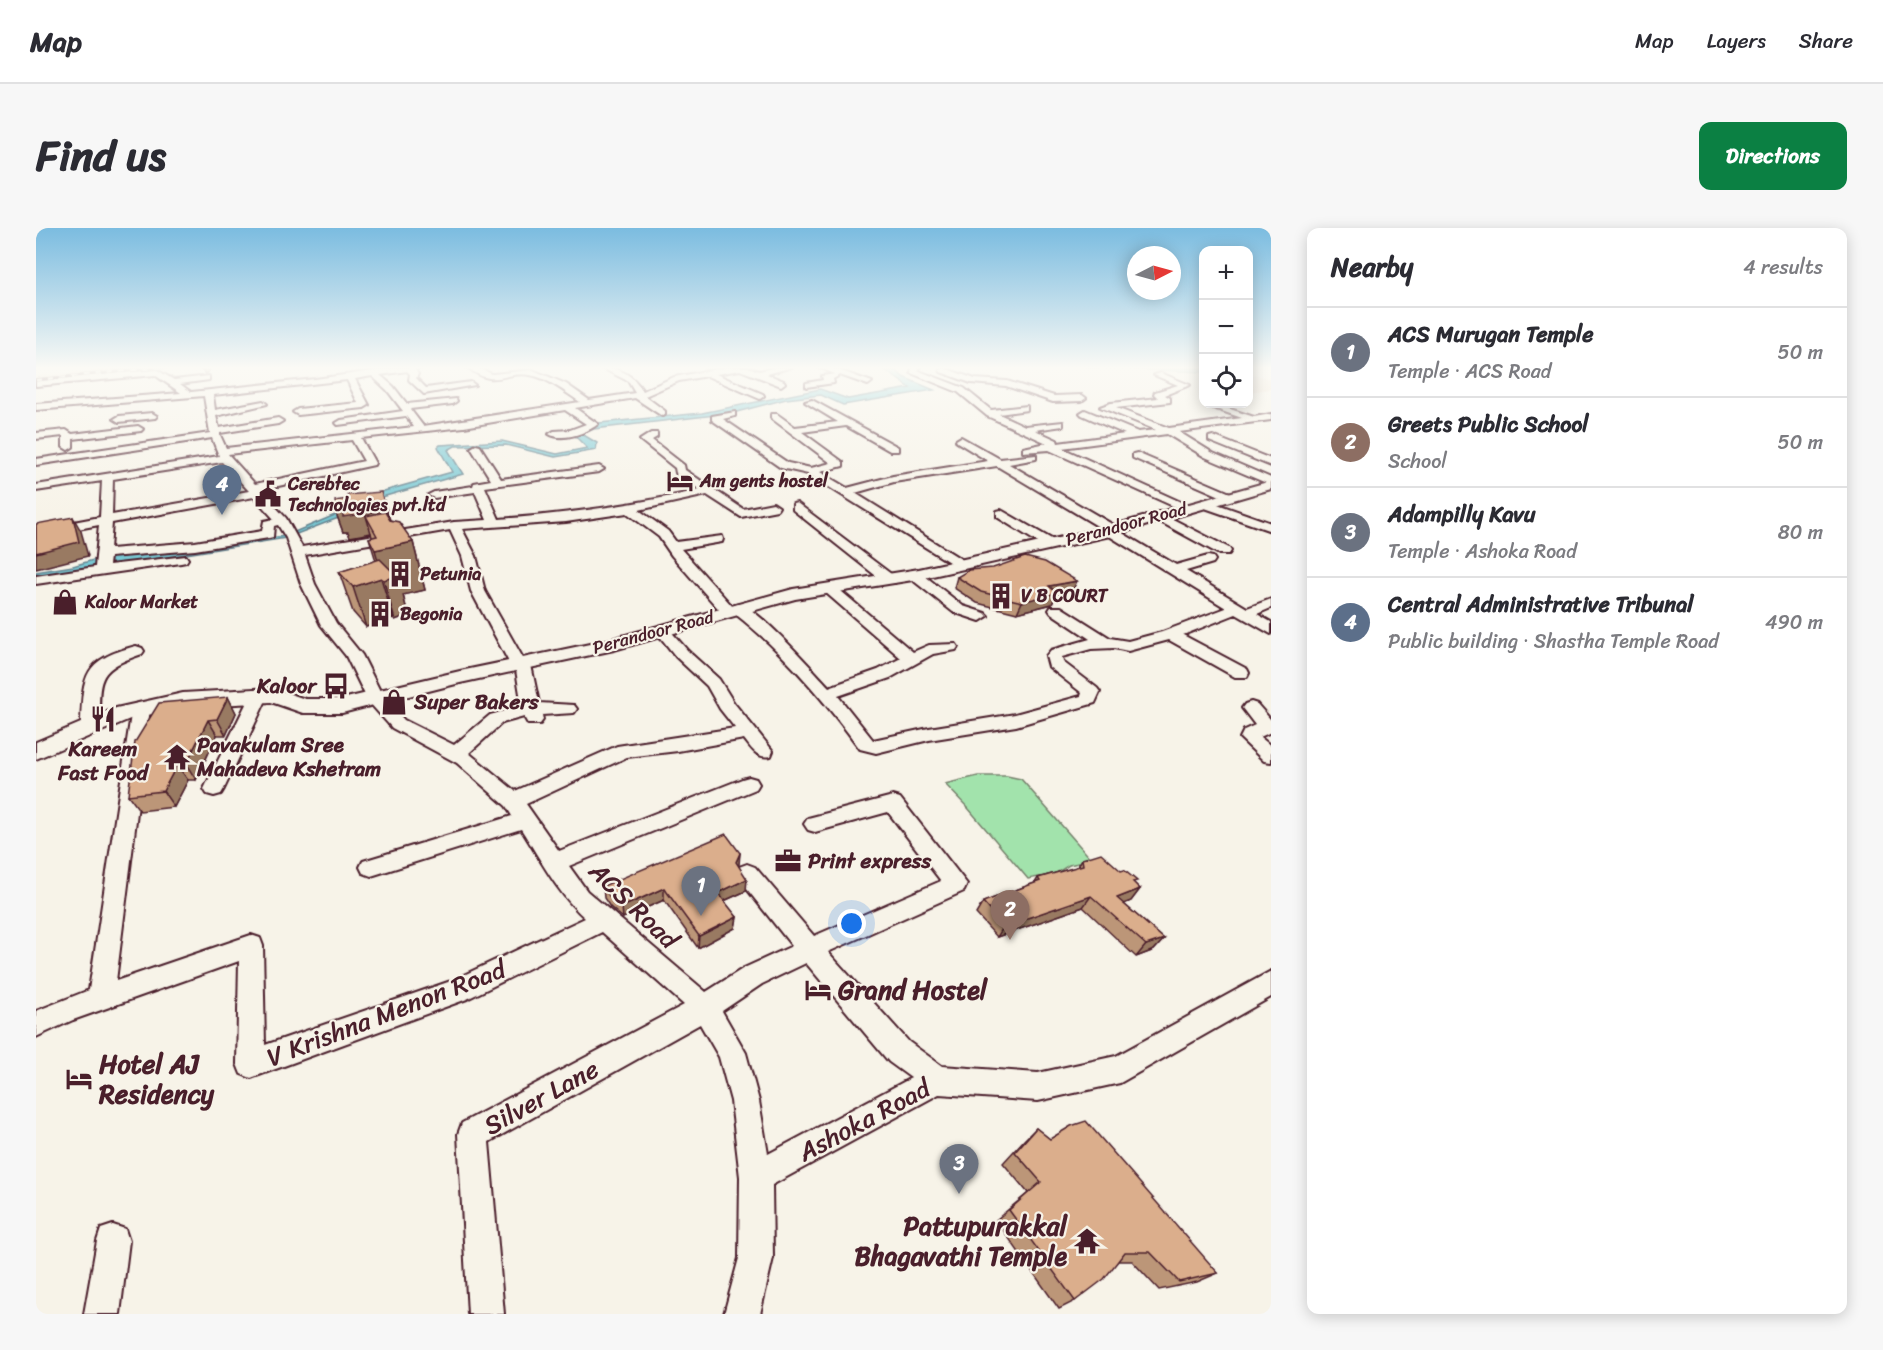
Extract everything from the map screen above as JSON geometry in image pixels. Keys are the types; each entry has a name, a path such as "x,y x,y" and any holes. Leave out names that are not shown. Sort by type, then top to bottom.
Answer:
{"main road":[{"name":"Perandoor Road","path":"36,751 90,726 141,708 183,700 273,695 303,706 342,705 663,631 793,594 901,577 1111,530 1231,497 1271,483"}],"street":[{"path":"36,436 51,418"},
{"path":"105,420 150,418"},
{"path":"212,418 224,455 290,536"},
{"path":"341,423 373,418"},
{"path":"412,418 421,429"},
{"path":"36,488 224,455 496,418"},
{"path":"554,434 572,433 593,423 584,418"},
{"path":"716,418 785,466 812,471 962,564"},
{"path":"777,418 839,464 812,471"},
{"path":"839,418 894,449"},
{"path":"999,418 1053,442 1050,447"},
{"path":"1096,418 1139,436"},
{"path":"1133,418 1171,432 1209,455 1271,483"},
{"path":"1250,418 1254,419"},
{"path":"846,492 893,479 997,462 1050,447 1265,418"},
{"path":"36,462 278,421"},
{"path":"795,430 849,423"},
{"path":"1024,429 1060,424"},
{"path":"68,437 138,429"},
{"path":"116,450 126,432"},
{"path":"36,436 66,433 70,457"},
{"path":"654,435 645,440 680,467 680,471 741,513 773,507"},
{"path":"36,533 254,490 370,463 355,436"},
{"path":"1213,439 1271,463"},
{"path":"963,445 997,462 1111,530 1271,629"},
{"path":"476,447 498,483"},
{"path":"1050,447 1197,506 1271,527"},
{"path":"1071,456 1114,448"},
{"path":"1137,456 1231,497"},
{"path":"479,488 478,485 599,469"},
{"path":"103,562 108,476"},
{"path":"434,495 479,488"},
{"path":"479,488 495,524"},
{"path":"36,580 103,562 269,534 268,524 290,536 495,524 566,518 629,509 710,491"},
{"path":"797,507 901,577 960,621"},
{"path":"629,509 664,534 673,547 734,610 757,623 826,694 867,745 876,747 929,734 1016,720 1089,699 1091,692 1055,664 1054,656 1091,644 1106,643 1128,646 1271,603"},
{"path":"985,517 1018,509"},
{"path":"1001,514 1050,544"},
{"path":"1159,516 1224,551"},
{"path":"454,526 469,556 478,591 521,665 533,714"},
{"name":"ACS Road","path":"290,536 308,584 329,625 354,655 374,697 398,724 456,754 484,774 519,810 579,898 705,1007 732,1053 745,1101 756,1177"},
{"path":"673,547 717,539"},
{"path":"103,562 187,558"},
{"path":"1175,570 1208,560"},
{"path":"901,577 958,609 980,616"},
{"path":"830,589 913,660"},
{"path":"1056,610 1106,643"},
{"path":"663,631 682,653 715,683 726,705 764,751"},
{"path":"1170,634 1241,673"},
{"path":"826,694 871,679 929,650 950,647"},
{"path":"90,726 92,678 100,666 111,658 136,651"},
{"path":"214,789 259,696"},
{"path":"101,998 141,708"},
{"path":"1251,708 1267,727 1251,734 1249,738 1271,756"},
{"path":"456,754 496,719 568,709"},
{"path":"371,867 519,810 624,751 678,745 748,732"},
{"path":"553,862 748,784"},
{"path":"705,1007 753,976 956,884 893,803 815,824"},
{"path":"747,873 810,950 899,1052 937,1080"},
{"name":"V Krishna Menon Road","path":"36,1024 101,998 250,946 251,1064 458,991 604,920"},
{"name":"Ashoka Road","path":"756,1177 937,1080 1038,1087 1120,1069 1271,983"},
{"name":"Silver Lane","path":"486,1314 473,1134 705,1007"},
{"path":"742,1314 756,1258 756,1177"},
{"path":"102,1314 113,1241"}],"green space":[{"path":"978,776 1007,776 1021,779 1092,860 1069,865 1055,874 1028,879 945,784"}],"water":[{"path":"654,418 692,418 594,429 582,434 597,443 596,450 555,457 506,445 455,446 448,450 463,474 382,497 341,517 286,538 161,558 145,563 36,578 36,572 73,566 110,555 118,557 285,536 354,507 384,491 452,472 438,447 440,445 502,441 557,454 587,448 572,433 599,423"}],"building":[{"path":"381,492 385,506 381,507 382,511 343,517 343,512 336,513 335,501 348,499 347,495"},
{"path":"385,512 390,520 399,522 413,542 375,550 369,538 377,536 366,516"},
{"path":"73,517 79,542 36,553 36,524"},
{"path":"1025,557 1045,562 1077,581 1049,586 1057,593 1022,602 981,592 957,577 969,570 993,568"},
{"path":"380,559 397,576 384,580 381,578 353,587 339,572"},
{"path":"228,697 217,719 208,720 186,764 177,765 163,791 128,795 135,742 159,703"},
{"path":"726,834 740,853 736,862 747,879 718,893 737,917 699,936 664,888 622,907 609,896 603,886"},
{"path":"1101,853 1121,871 1124,870 1137,881 1133,882 1140,889 1117,898 1164,939 1146,945 1091,896 1004,926 983,902 1040,881 1038,878 1083,865 1082,859"},
{"name":"Pattupurakkal Bhagavathi Temple","path":"1086,1121 1218,1273 1179,1282 1150,1252 1125,1252 1104,1279 1075,1301 1009,1210 1041,1182 1015,1152 1036,1128 1050,1139 1071,1126"}],"place":[{"name":"Am gents hostel","path":"680,481"},
{"name":"Cerebtec Technologies pvt.ltd","path":"268,494"},
{"name":"Central Administrative Tribunal","path":"222,515"},
{"name":"Petunia","path":"400,574"},
{"name":"V B COURT","path":"1001,596"},
{"name":"Kaloor Market","path":"65,602"},
{"name":"Begonia","path":"380,614"},
{"name":"Kaloor","path":"336,686"},
{"name":"Super Bakers","path":"394,702"},
{"name":"Kareem Fast Food","path":"103,719"},
{"name":"Pavakulam Sree Mahadeva Kshetram","path":"177,757"},
{"name":"Print express","path":"788,861"},
{"name":"ACS Murugan Temple","path":"701,916"},
{"name":"Greets Public School","path":"1010,940"},
{"name":"Grand Hostel","path":"818,990"},
{"name":"Hotel AJ Residency","path":"79,1079"},
{"name":"Adampilly Kavu","path":"959,1194"},
{"name":"Pattupurakkal Bhagavathi Temple","path":"1087,1241"}]}
